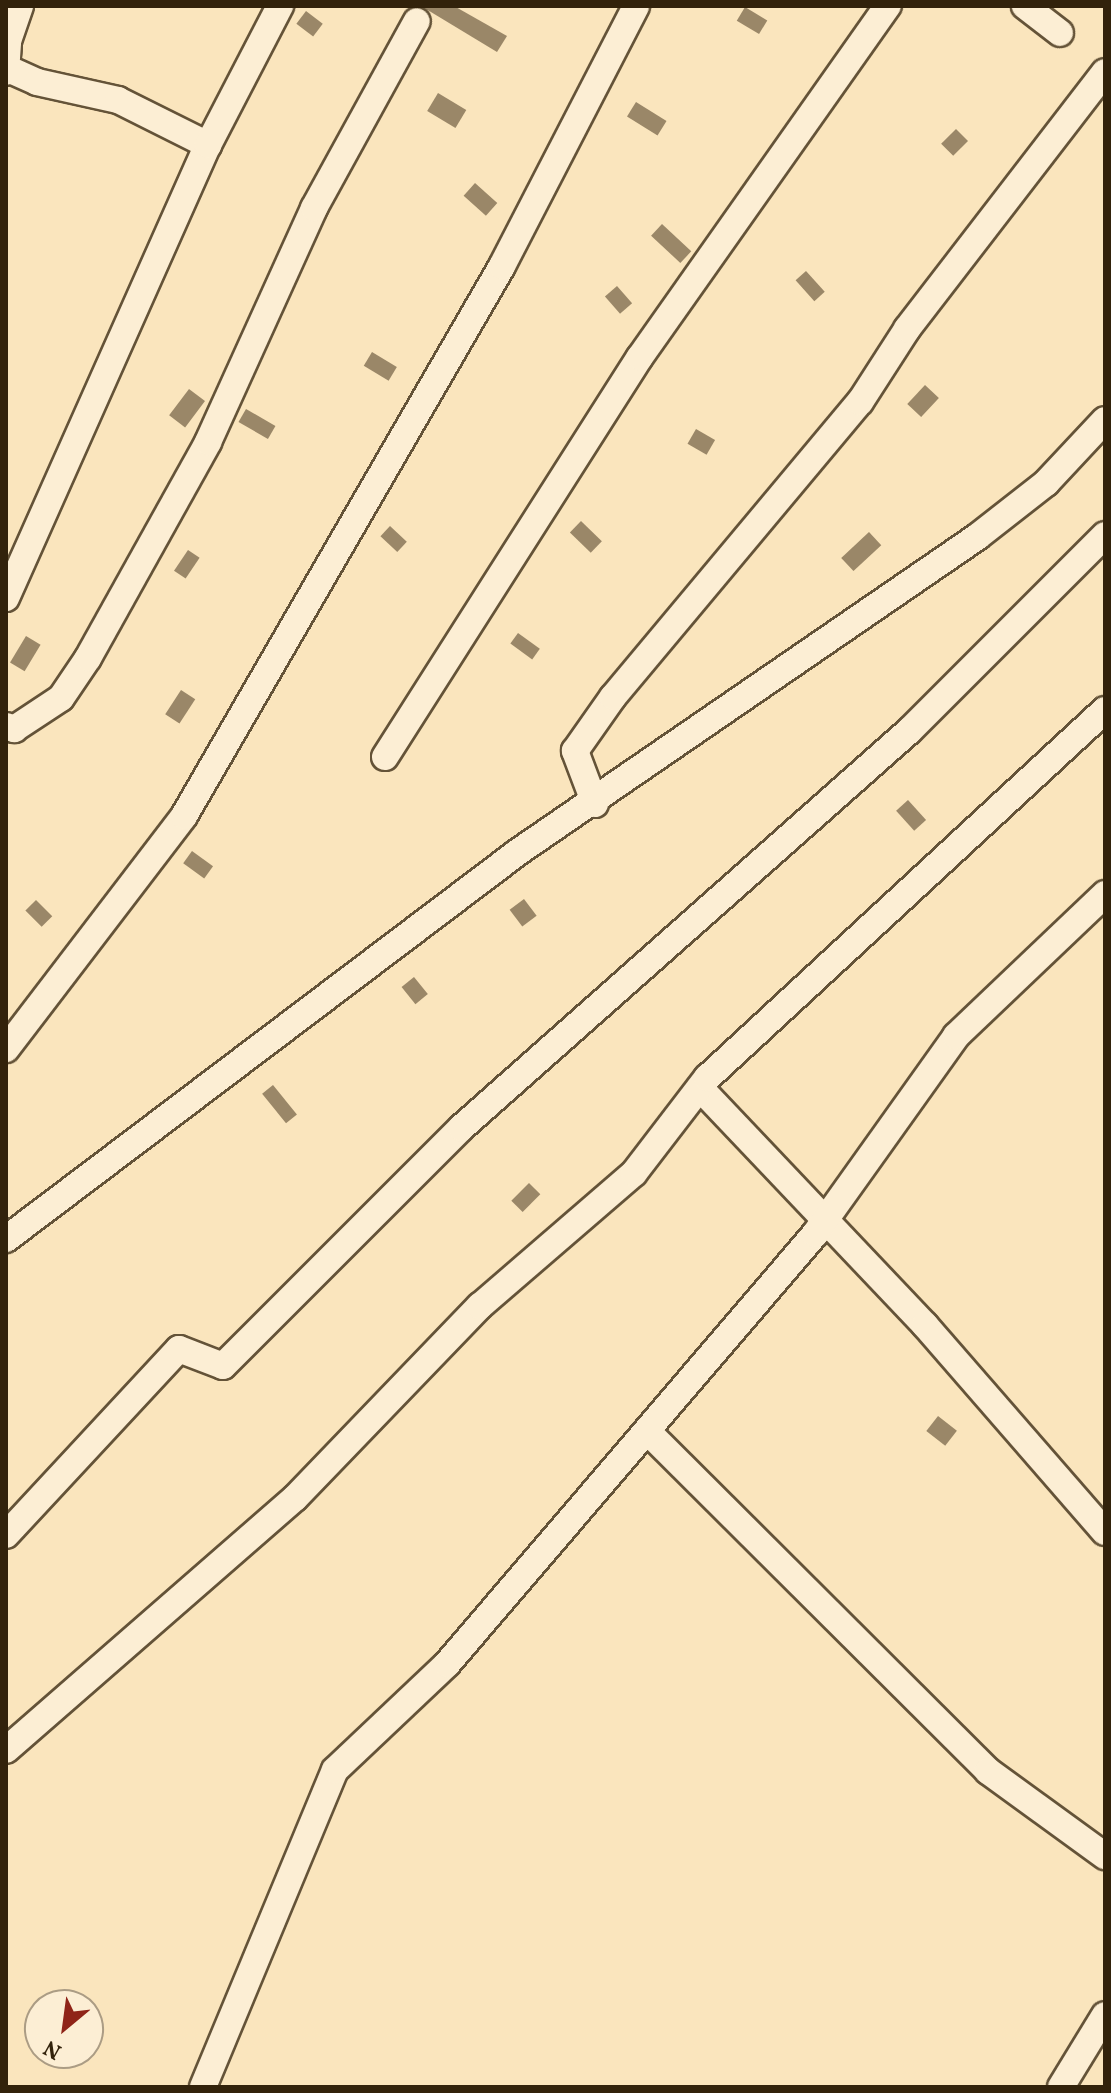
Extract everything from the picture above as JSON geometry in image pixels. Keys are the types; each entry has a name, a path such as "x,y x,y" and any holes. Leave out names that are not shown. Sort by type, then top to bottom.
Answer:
{"street":[{"path":"20,6 8,41 6,70 37,82 118,100 208,145"},
{"path":"6,598 208,145 280,6"},
{"path":"6,1049 184,816 502,266 636,6"},
{"path":"385,757 640,357 888,6"},
{"path":"1025,6 1060,33"},
{"path":"6,726 14,729 61,698 88,658 208,442 314,208 417,21"},
{"path":"595,804 575,751 613,697 860,402 907,329 1105,72"},
{"path":"6,1239 518,852 595,804 977,537 1046,483 1105,420"},
{"path":"6,1535 179,1349 223,1366 461,1128 909,731 1105,535"},
{"path":"6,1750 295,1498 480,1306 634,1173 700,1088 1105,710"},
{"path":"203,2087 335,1770 447,1664 823,1223 956,1036 1105,894"},
{"path":"700,1088 823,1223 925,1325 1105,1532"},
{"path":"647,1431 988,1771 1105,1856"},
{"path":"1061,2087 1105,2015"}],"building":[{"path":"421,6 454,6 507,36 497,52"},
{"path":"745,7 767,20 759,34 737,21"},
{"path":"306,11 323,24 313,36 296,24"},
{"path":"438,93 466,110 455,128 427,111"},
{"path":"636,102 667,121 658,135 627,116"},
{"path":"956,129 968,141 953,156 941,144"},
{"path":"475,183 497,203 486,216 464,196"},
{"path":"662,224 691,251 680,263 651,236"},
{"path":"806,271 825,292 814,301 796,280"},
{"path":"617,286 632,303 620,314 605,296"},
{"path":"372,352 397,367 389,381 364,366"},
{"path":"925,385 939,398 921,417 907,404"},
{"path":"189,389 205,401 185,427 169,415"},
{"path":"246,409 275,426 268,439 238,422"},
{"path":"696,429 715,440 707,455 688,444"},
{"path":"581,521 602,541 591,553 570,533"},
{"path":"390,526 407,542 397,552 380,536"},
{"path":"869,532 881,545 853,571 841,558"},
{"path":"188,550 200,558 186,579 174,571"},
{"path":"518,633 540,649 532,659 510,644"},
{"path":"26,636 41,645 25,671 10,663"},
{"path":"181,690 195,699 179,724 165,714"},
{"path":"908,800 926,820 914,831 896,811"},
{"path":"192,851 213,866 204,878 183,863"},
{"path":"524,899 537,916 522,927 510,910"},
{"path":"36,900 52,916 42,927 25,911"},
{"path":"414,977 428,994 415,1004 402,987"},
{"path":"273,1085 297,1115 286,1123 262,1094"},
{"path":"529,1183 540,1194 523,1212 511,1201"},
{"path":"938,1416 957,1431 945,1446 926,1431"}]}
